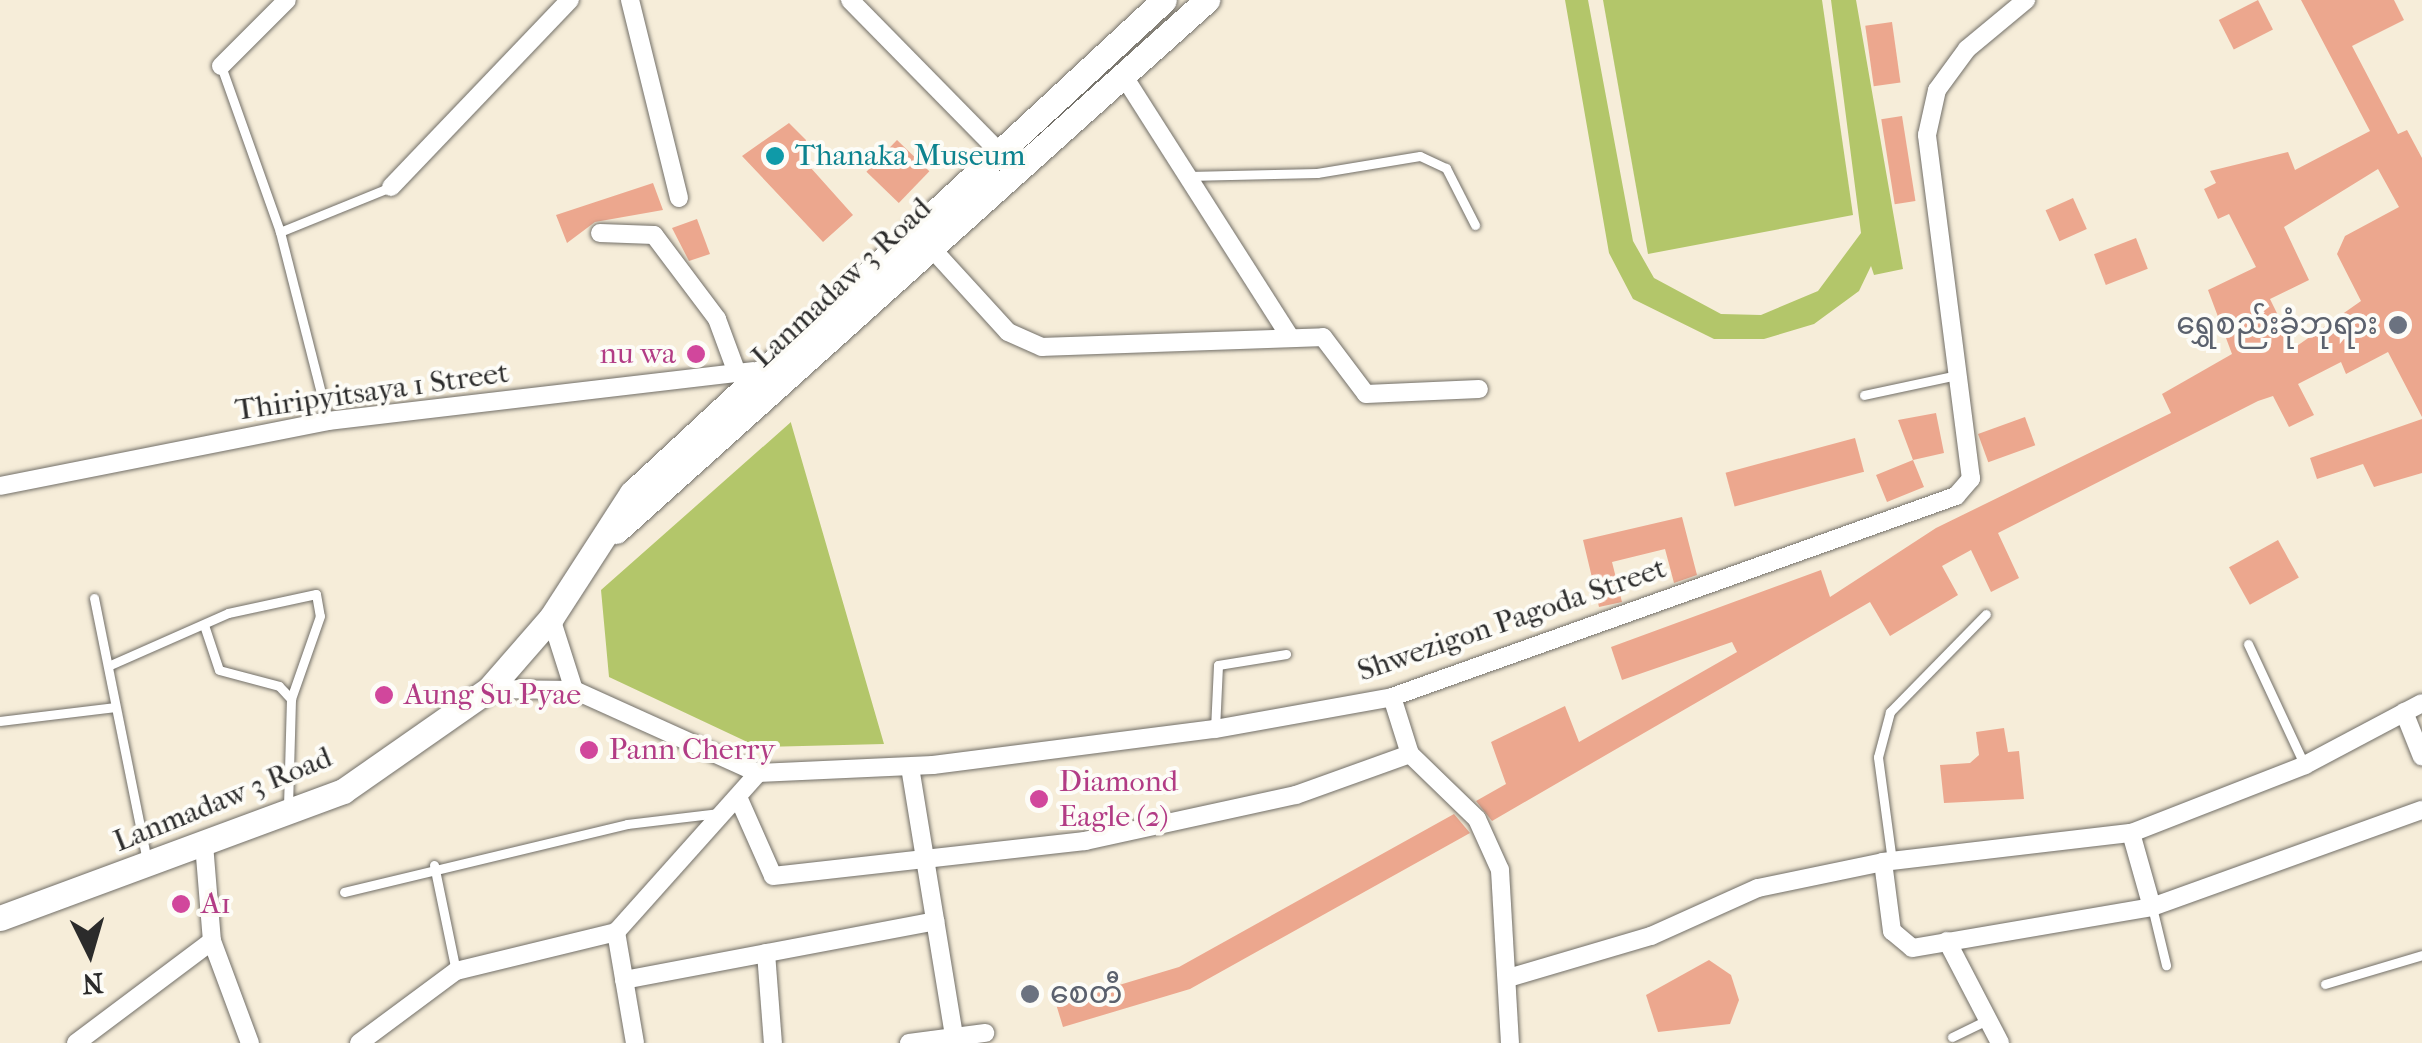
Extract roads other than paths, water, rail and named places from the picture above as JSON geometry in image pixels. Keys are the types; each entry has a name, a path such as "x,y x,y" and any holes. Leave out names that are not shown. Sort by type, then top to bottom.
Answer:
{"main road":[{"name":"Lanmadaw 3 Road","path":"612,534 654,505 930,246 1006,160 1164,0"},
{"name":"Lanmadaw 3 Road","path":"0,918 344,791 490,689 551,618 612,534 632,493 746,372 912,227 1123,75 1207,0"}],"street":[{"path":"221,66 287,0"},
{"path":"391,186 570,0"},
{"path":"630,0 679,198"},
{"path":"850,0 1006,160"},
{"name":"Shwezigon Pagoda Street","path":"490,689 574,690 758,773 910,767 1215,729 1392,697 1956,496 1971,479 1928,135 1937,90 1967,49 2026,0"},
{"path":"1123,75 1289,336"},
{"path":"912,227 1008,332 1042,347 1289,336 1335,344 1352,380 1380,399 1478,389"},
{"path":"600,233 654,235 717,319 746,372"},
{"name":"Thiripyitsaya 1 Street","path":"0,486 328,421 746,372"},
{"path":"551,618 574,690"},
{"path":"1392,697 1410,754 1476,819 1500,870 1510,1043"},
{"path":"1508,978 1651,936 1758,888 1888,862 2130,833 2305,765 2422,703"},
{"path":"2404,712 2422,757"},
{"path":"738,797 773,876 1085,840 1296,795 1410,754"},
{"path":"910,767 935,921 961,1038"},
{"path":"359,1043 456,971 616,932 758,773"},
{"path":"1888,862 1902,943 1946,941 2152,907 2422,810"},
{"path":"2130,833 2152,907"},
{"path":"204,844 212,941 250,1043"},
{"path":"624,980 935,921"},
{"path":"616,932 635,1043"},
{"path":"76,1043 212,941"},
{"path":"1946,941 1992,1017 2000,1043"},
{"path":"766,953 773,1043"},
{"path":"909,1043 986,1033"}],"lane":[{"path":"221,66 280,232 328,421"},
{"path":"1188,176 1317,173 1420,156 1446,168 1475,224"},
{"path":"280,232 391,186"},
{"path":"1864,396 1960,374"},
{"path":"108,666 204,625 316,594 320,616 292,698 288,812"},
{"path":"94,598 148,865"},
{"path":"1888,862 1878,757 1890,712 1986,614"},
{"path":"204,625 218,670 279,686 292,698"},
{"path":"2248,644 2305,765"},
{"path":"1215,729 1218,665 1286,654"},
{"path":"0,721 114,707"},
{"path":"344,892 434,865 726,812"},
{"path":"434,865 456,971"},
{"path":"2152,907 2166,964"},
{"path":"2325,984 2422,955"},
{"path":"1952,1037 1992,1017"}],"place":[{"name":"Thanaka Museum","path":"775,156"},
{"name":"ရွှေစည်းခုံဘုရား","path":"2398,325"},
{"name":"nu wa","path":"696,354"},
{"name":"Aung Su Pyae","path":"384,695"},
{"name":"Pann Cherry","path":"589,750"},
{"name":"Diamond Eagle (2)","path":"1039,799"},
{"name":"A1","path":"181,904"},
{"name":"စေတီ","path":"1030,994"}]}
